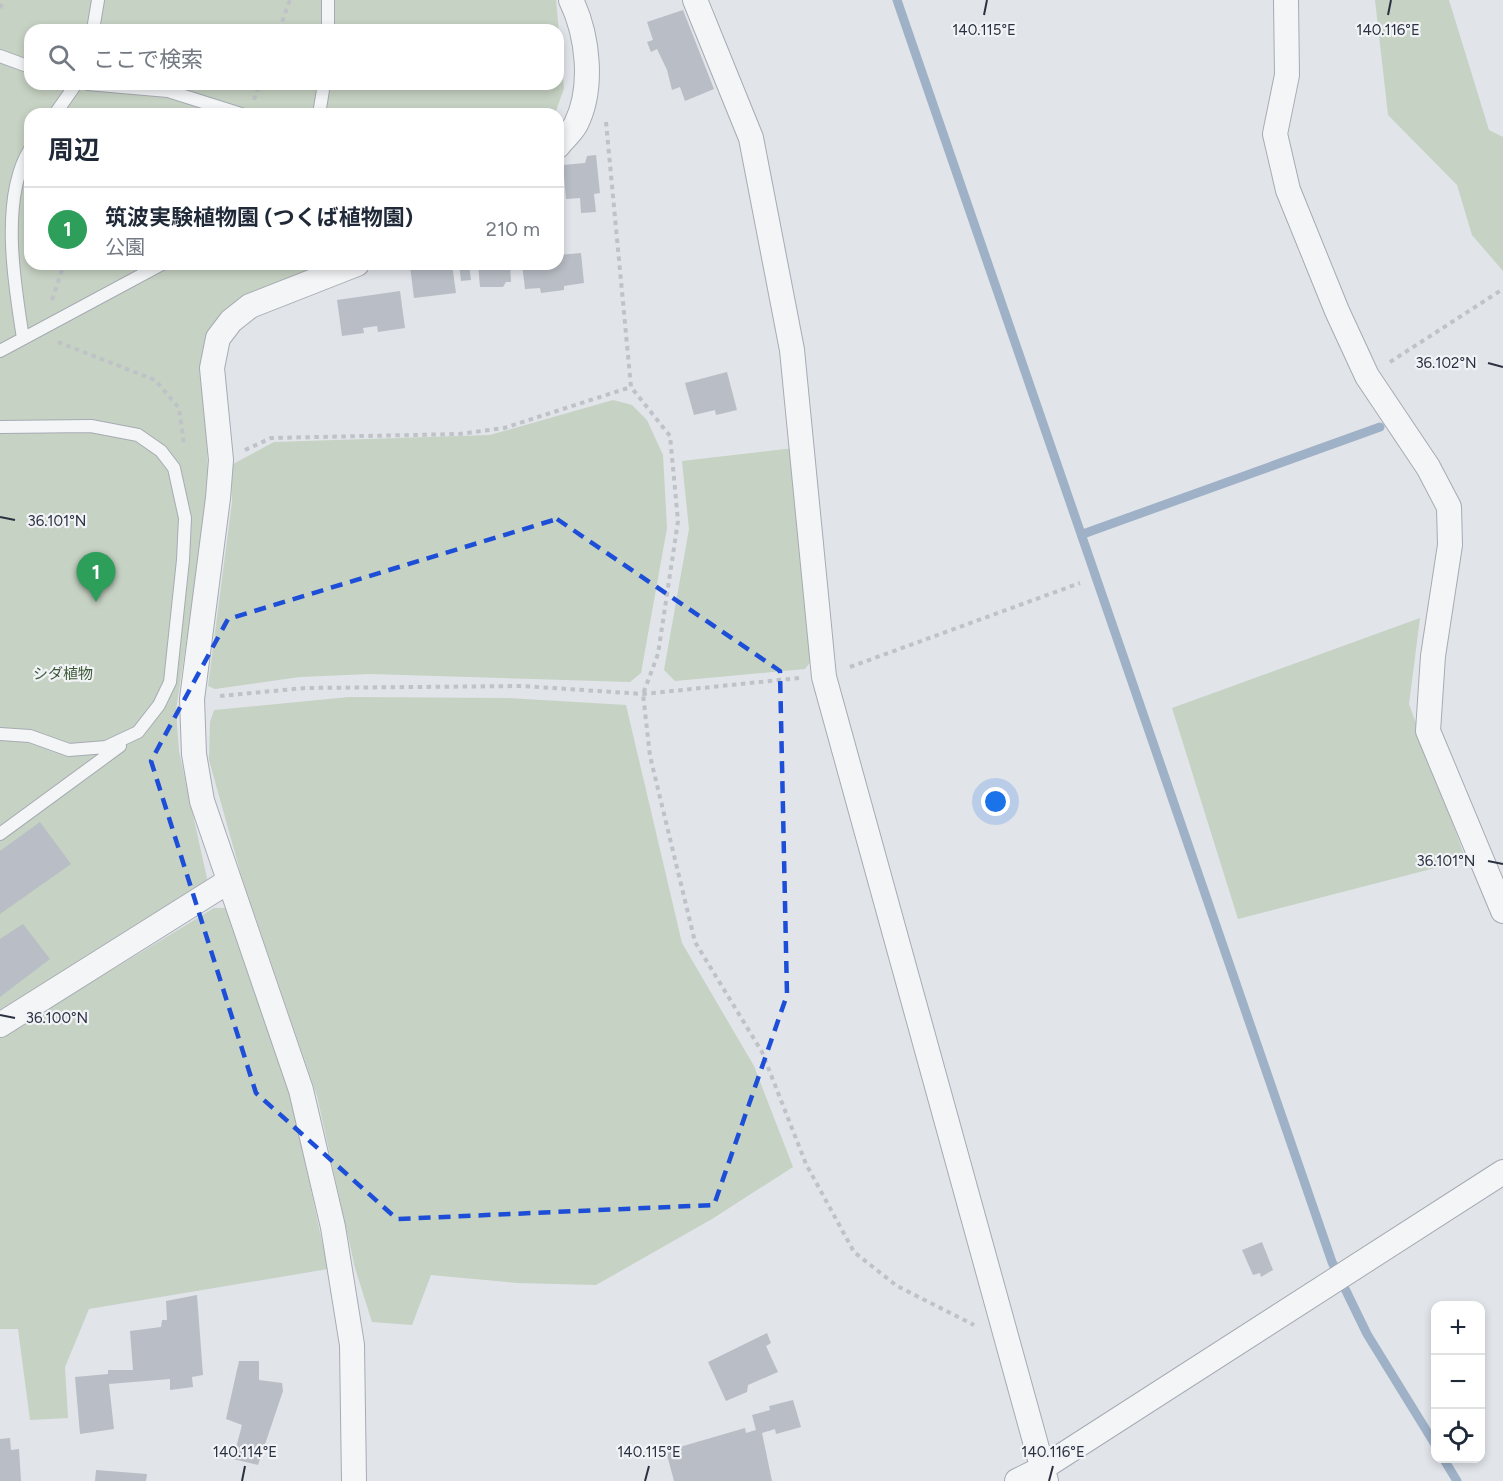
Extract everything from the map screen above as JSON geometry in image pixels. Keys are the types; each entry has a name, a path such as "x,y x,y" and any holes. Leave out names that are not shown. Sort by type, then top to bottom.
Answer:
{"street":[{"path":"564,139 576,124 584,93 587,57 578,13 571,0"},
{"path":"695,0 751,138 790,339 824,677 1044,1475"},
{"path":"1286,0 1287,75 1275,134 1288,190 1337,311 1367,376 1428,467 1449,507 1450,545 1433,656 1428,731 1503,911"},
{"path":"342,270 250,306 231,321 218,338 212,368 221,460 192,699 194,754 202,801 301,1090 333,1227 352,1345 354,1481"},
{"path":"0,1025 230,882"},
{"path":"1017,1481 1044,1475 1322,1287 1503,1172"}],"lane":[{"path":"94,24 99,0"},
{"path":"328,0 328,24"},
{"path":"0,56 24,65"},
{"path":"59,108 72,90"},
{"path":"157,90 168,91 222,108"},
{"path":"320,108 323,90"},
{"path":"23,338 9,240 18,166 24,158"},
{"path":"0,351 151,270"},
{"path":"0,427 91,426 138,435 161,451 174,468 184,518 183,560 170,682 159,705 138,732 0,834"},
{"path":"0,734 30,736 69,750 105,747 138,732"}],"path":[{"path":"0,8 4,0"},
{"path":"281,24 290,0"},
{"path":"603,111 609,132 616,252 631,387 670,436 678,521 658,654 643,694 650,756 695,942 762,1052 806,1164 854,1252 897,1286 1007,1342"},
{"path":"1367,376 1503,289"},
{"path":"36,331 68,347 155,380 179,408 185,456"},
{"path":"221,460 271,438 459,434 504,428 631,387"},
{"path":"192,699 305,688 522,686 643,694 824,677 1080,583"}],"highlighted area":[{"path":"557,519 780,671 787,995 714,1205 397,1219 256,1093 151,761 228,619"}],"green space":[{"name":"シダ植物","path":"0,0 556,0 558,24 24,24 24,90 563,90 557,108 24,108 24,270 313,270 240,299 210,327 203,366 209,493 176,710 179,751 208,883 0,1011"},
{"path":"1375,0 1449,0 1489,130 1503,137 1503,271 1472,235 1457,185 1388,115"},
{"path":"613,400 632,405 647,420 663,455 667,528 641,673 630,682 370,674 300,677 215,689 208,686 232,502 231,465 274,442 490,435"},
{"path":"794,448 814,657 805,669 675,681 664,670 689,529 682,461"},
{"path":"1420,618 1409,704 1466,860 1238,919 1172,708"},
{"path":"349,697 507,698 626,705 682,943 754,1066 793,1167 712,1219 596,1285 517,1283 431,1275 412,1325 372,1322 355,1268 317,1096 242,878 209,760 210,722 214,710"},
{"path":"214,908 225,908 231,913 289,1089 328,1269 89,1309 65,1367 68,1418 30,1420 18,1329 0,1329 0,1038"}],"building":[{"path":"683,10 714,89 685,101 680,87 672,90 667,70 657,49 651,52 647,42 653,40 647,22"},
{"path":"596,155 600,193 594,194 596,212 581,213 580,198 566,199 564,165 585,163 587,156"},
{"path":"581,253 584,283 564,286 564,290 541,293 540,288 525,289 523,270 564,270 564,254"},
{"path":"410,270 453,270 456,293 414,298"},
{"path":"460,270 470,270 471,280 461,281"},
{"path":"479,270 510,270 511,282 506,282 503,287 480,287"},
{"path":"400,291 405,328 378,332 377,326 363,328 364,333 342,336 337,300"},
{"path":"727,372 737,410 716,415 715,410 694,415 685,383"},
{"path":"40,822 71,864 0,914 0,851"},
{"path":"23,924 50,959 0,997 0,939"},
{"path":"1262,1242 1273,1270 1261,1277 1260,1273 1253,1275 1242,1250"},
{"path":"197,1295 203,1375 192,1377 193,1387 170,1390 170,1379 109,1384 114,1429 80,1434 75,1377 108,1374 108,1370 133,1370 130,1331 161,1327 162,1320 167,1320 166,1301"},
{"path":"767,1333 771,1343 766,1346 778,1372 748,1385 747,1392 726,1401 708,1362"},
{"path":"239,1361 259,1361 259,1380 282,1383 283,1391 258,1465 233,1459 242,1425 226,1419"},
{"path":"793,1400 801,1427 776,1434 775,1429 762,1433 772,1481 674,1481 666,1451 745,1428 746,1433 756,1430 752,1415 770,1410 769,1406"},
{"path":"10,1438 11,1450 19,1449 21,1481 0,1481 0,1439"},
{"path":"96,1470 147,1474 146,1481 95,1481"}],"waterway":[{"path":"897,0 1332,1262 1367,1334 1431,1438"},
{"path":"1083,534 1380,427"},
{"path":"1446,1463 1457,1481"}],"place":[{"name":"筑波実験植物園 (つくば植物園)","path":"96,602"}]}
